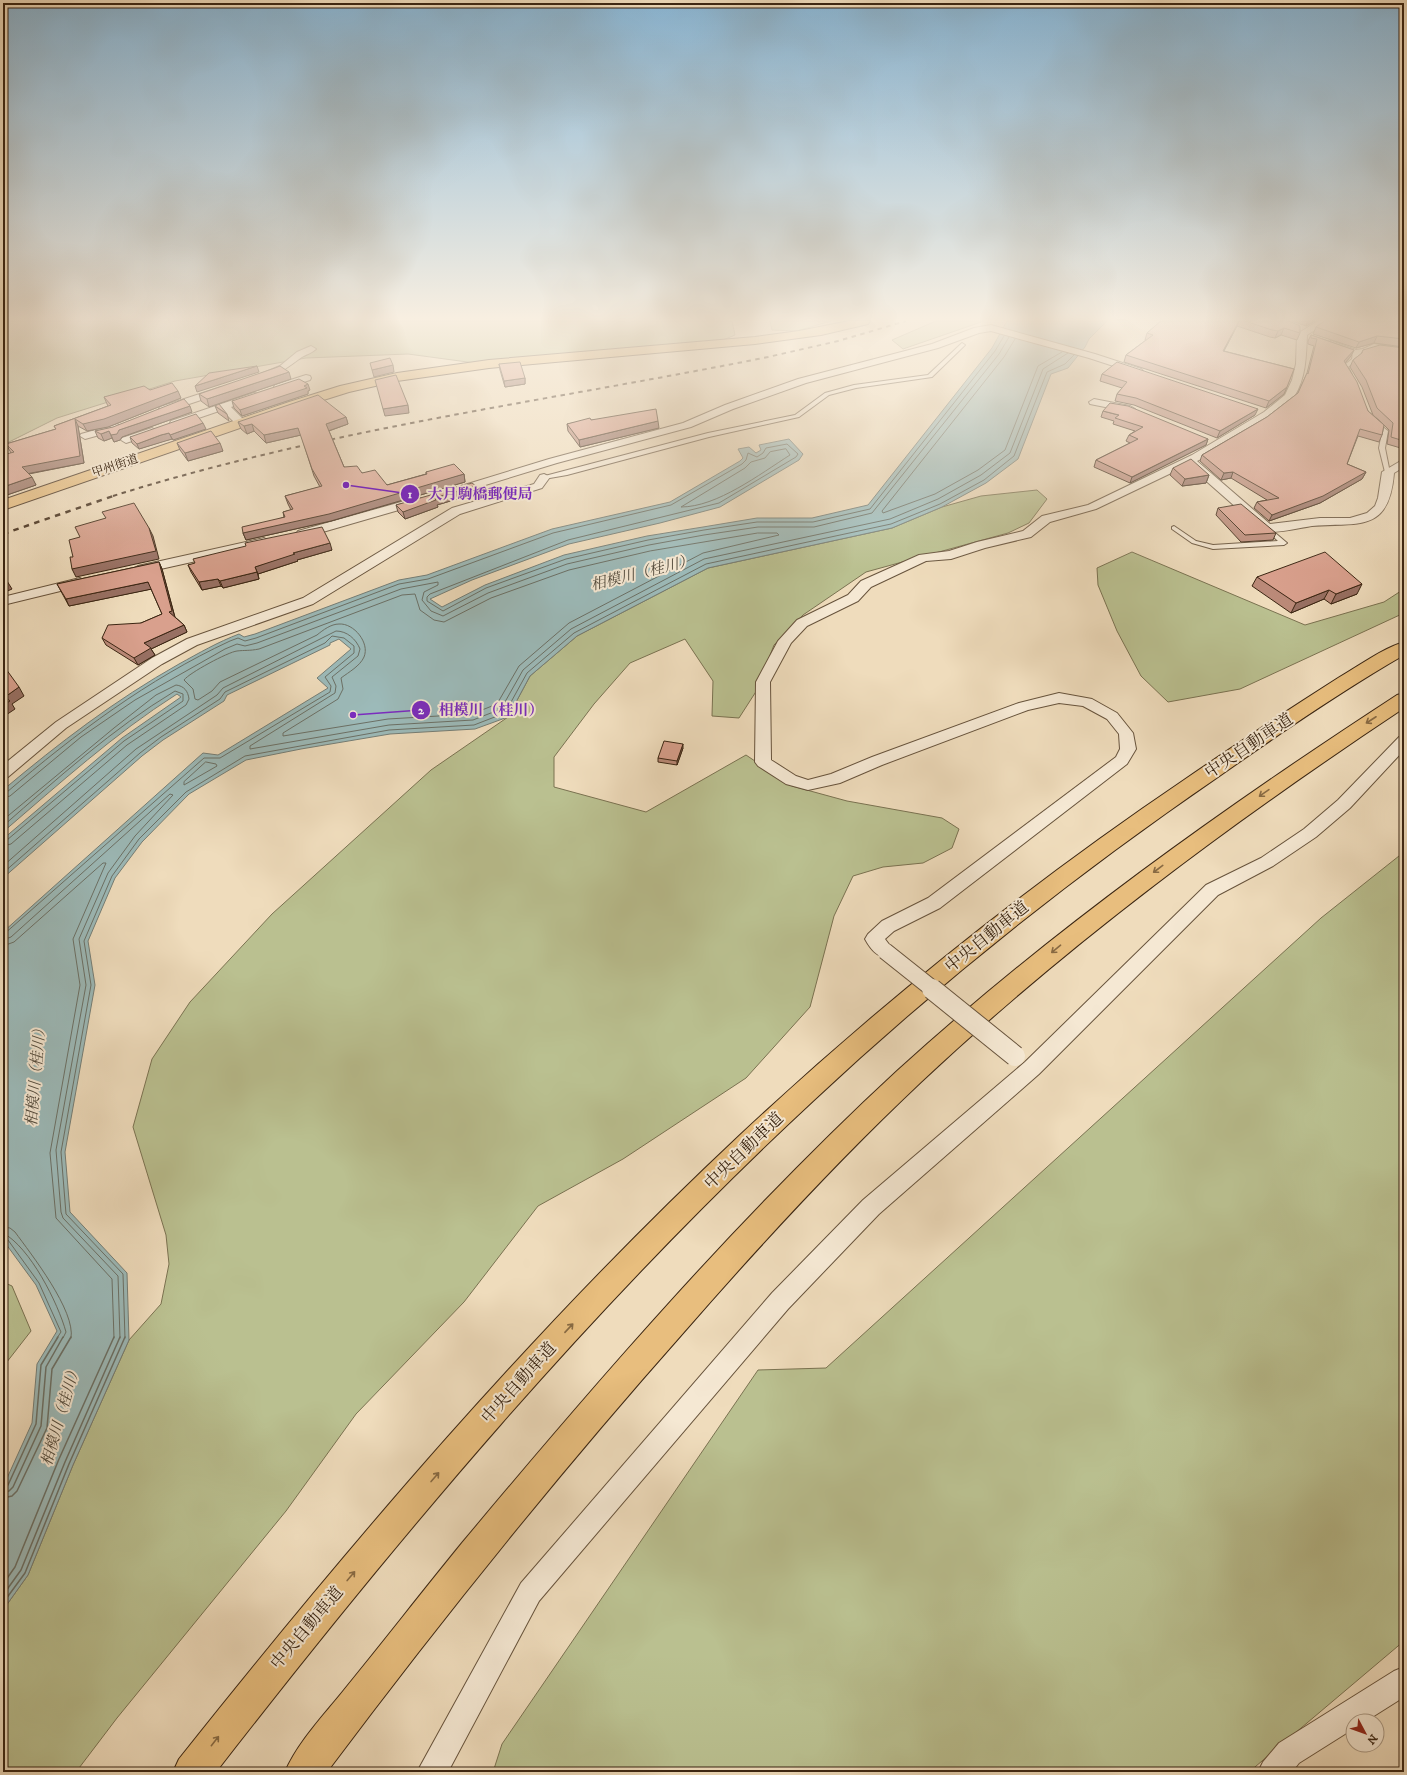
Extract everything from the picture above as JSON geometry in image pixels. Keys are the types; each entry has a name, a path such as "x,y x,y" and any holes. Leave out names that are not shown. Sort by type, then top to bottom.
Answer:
{"highway":[{"name":"甲州街道","path":"3,505 240,422 297,404"},
{"name":"中央自動車道","path":"192,1772 259,1685 390,1528 528,1372 639,1254 747,1146 849,1053 953,964 1068,873 1177,794 1397,650"},
{"path":"304,1772 468,1562 590,1414 698,1293 794,1191 890,1095 990,1004 1102,911 1218,824 1331,746 1404,699"}],"street":[{"path":"155,412 179,404"},
{"path":"126,440 230,404"},
{"path":"292,536 327,528 553,461 687,425 737,404"},
{"path":"1105,404 1130,408 1140,412"},
{"path":"1024,1062 885,951 874,938 888,926 934,903 1014,840 1122,760 1128,749 1126,733 1112,716 1086,702 1060,698 1024,706 877,761 835,779 808,785 791,780 763,762 763,682 785,641 802,623 852,598 866,584 923,558 951,555 981,545 1027,534 1046,520 1092,508 1189,460 1268,414 1281,404"},
{"path":"224,406 240,422"},
{"path":"1253,409 1268,414"},
{"path":"84,436 126,423"},
{"path":"1202,438 1217,444"},
{"path":"1189,460 1268,528 1328,522 1341,523 1367,516 1376,511 1382,503 1387,488 1388,472 1404,462"},
{"path":"481,483 491,488 544,477"},
{"path":"3,773 61,725 157,661 192,642 236,625 308,601 456,511 538,486 544,477"},
{"path":"127,573 278,539"},
{"path":"3,601 36,591 89,581"},
{"path":"432,1772 530,1592 780,1301 871,1207 1024,1062 1212,890 1267,862 1310,833 1344,804 1404,741"},
{"path":"1273,1772 1289,1753 1404,1681"}],"lane":[{"path":"544,477 574,472 708,435 797,416 814,404"},
{"path":"1369,417 1385,431 1382,448 1388,472"},
{"path":"1174,528 1194,542 1213,547 1284,543 1268,528"}],"green space":[{"path":"3,404 102,404 57,418 3,445"},
{"path":"1037,490 1047,499 1029,523 1008,533 866,572 803,615 774,645 757,690 739,718 712,716 713,681 685,639 630,663 594,704 554,757 554,787 646,812 746,755 792,786 847,801 942,818 959,829 952,848 923,863 883,867 853,876 834,916 810,1007 746,1078 623,1159 538,1206 464,1302 356,1414 286,1511 117,1718 76,1772 3,1772 3,1610 28,1575 73,1465 129,1340 161,1304 169,1264 166,1235 133,1127 152,1059 190,1002 272,914 431,770 508,717 530,676 577,636 708,568 892,528 942,507 981,496"},
{"path":"1132,552 1305,625 1384,602 1404,589 1404,613 1240,689 1168,702 1141,676 1117,631 1098,585 1097,568"},
{"path":"1404,852 1404,1641 1249,1772 493,1772 502,1744 758,1370 826,1368 1321,918"},
{"path":"3,1282 12,1286 31,1331 3,1367"}],"water":[{"path":"948,404 1039,404 1018,459 986,483 942,507 892,528 708,568 577,636 530,676 508,717 475,729 390,734 246,760 189,794 142,842 115,878 88,941 95,985 65,1152 70,1212 127,1273 129,1340 73,1465 28,1575 3,1610 3,1487 32,1423 37,1364 57,1331 36,1285 3,1240 3,932 203,753 218,755 328,688 317,678 351,649 339,639 330,643 330,645 227,695 224,701 163,740 142,756 3,878 3,839 122,738 181,697 177,694 131,726 87,760 3,832 3,790 66,739 132,692 194,656 239,634 244,637 255,634 399,580 427,575 552,529 670,502 740,461 743,458 738,449 749,447 756,453 761,450 759,445 789,439 803,454 799,460 720,507 660,523 569,544 472,580 430,599 442,607 485,585 564,555 647,536 757,518 812,518 868,505"}],"building":[{"path":"110,404 144,404 104,419 83,424 75,419 80,456 22,467 32,477 3,487 3,455 14,452 6,444 56,429 54,426 111,405"},
{"path":"172,404 188,404 190,406 119,430 117,434 111,435 109,431 101,434 95,431 113,427"},
{"path":"219,404 227,414 215,406"},
{"path":"235,404 259,404 240,410"},
{"path":"292,404 329,404 346,417 326,424 344,467 357,466 362,473 375,470 387,485 427,474 426,472 454,464 464,474 329,514 243,533 242,527 285,517 283,512 293,509 285,496 322,486 312,469 298,428 264,435 252,424 244,426 238,422"},
{"path":"382,404 408,405 383,409"},
{"path":"1109,404 1128,406 1208,439 1132,477 1096,460 1138,439 1129,435 1143,427 1115,418 1119,415 1103,411"},
{"path":"1151,404 1242,404 1258,409 1220,431"},
{"path":"1284,404 1365,404 1368,411 1384,425 1382,435 1360,429 1347,464 1366,472 1323,496 1272,515 1257,502 1279,498 1233,472 1224,473 1202,455 1267,417"},
{"path":"1375,404 1404,404 1404,441 1391,437 1393,423 1377,408"},
{"path":"656,409 658,421 579,440 567,424 590,418 591,420"},
{"path":"196,414 203,423 170,435 169,433 161,435 137,444 130,437"},
{"path":"211,431 220,443 185,453 177,443"},
{"path":"1191,459 1209,475 1185,479 1173,468"},
{"path":"472,483 476,486 434,498 436,500 403,512 396,505"},
{"path":"134,503 149,528 156,551 72,569 70,557 73,557 69,540 80,537 75,527 106,518 102,512"},
{"path":"1241,504 1276,533 1245,535 1218,508"},
{"path":"322,527 330,543 293,553 295,554 255,567 257,572 220,581 218,579 199,582 188,565 195,563 193,559 246,546 245,543"},
{"path":"1325,552 1362,584 1336,594 1329,590 1296,603 1257,577"},
{"path":"159,562 172,611 169,612 184,625 144,643 151,648 134,658 102,638 108,625 141,623 162,614 148,582 66,599 57,584"},
{"path":"6,669 19,687 5,697 10,701 3,705 3,671"},
{"path":"664,741 683,744 677,761 658,758"},
{"path":"1380,1769 1399,1769 1400,1772 1381,1772"}],"railway":[{"path":"114,496 274,452 356,434 516,404"},
{"path":"3,534 114,496"}],"place":[{"name":"大月駒橋郵便局","path":"346,485"},
{"name":"相模川（桂川）","path":"353,715"}]}
